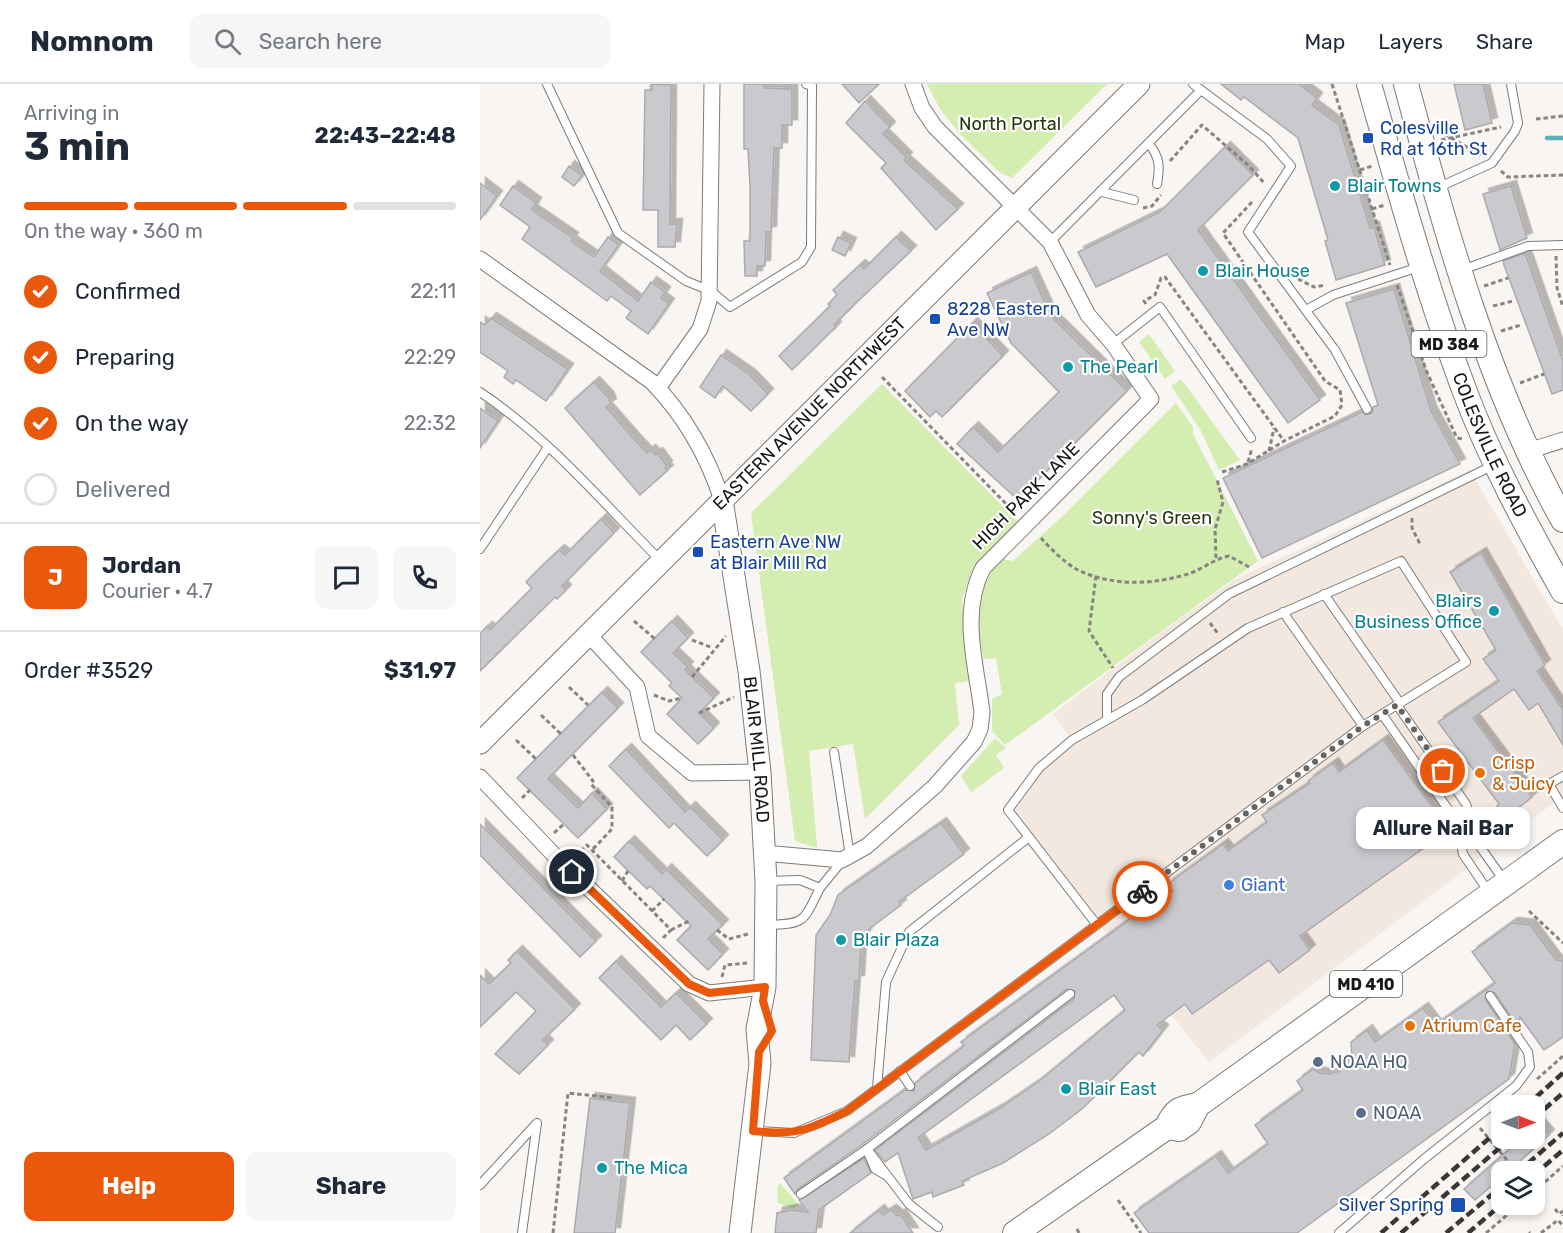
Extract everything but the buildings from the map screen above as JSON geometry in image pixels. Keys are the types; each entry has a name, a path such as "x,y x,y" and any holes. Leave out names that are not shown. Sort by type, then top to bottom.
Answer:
{"main road":[{"name":"COLESVILLE ROAD","path":"1369,84 1423,266 1465,393 1496,464 1563,591"},
{"name":"COLESVILLE ROAD","path":"1406,84 1435,189 1491,360 1528,451 1563,520"},
{"name":"MD 410","path":"1015,1233 1167,1126 1179,1129 1189,1122 1198,1105 1563,842"}],"street":[{"path":"658,388 700,329 711,291 712,84"},
{"path":"913,84 922,108 934,127 1050,242 1088,315 1113,345"},
{"name":"EASTERN AVENUE NORTHWEST","path":"480,743 1139,84"},
{"path":"480,259 640,371 658,388 680,415 703,454 722,500"},
{"name":"HIGH PARK LANE","path":"846,858 867,846 935,786 974,742 980,729 982,712 970,605 974,586 983,568 1151,399 1113,345"},
{"path":"1528,451 1563,440"},
{"name":"BLAIR MILL ROAD","path":"722,500 746,650 760,772 766,881 757,930 764,994 772,1031 759,1052 753,1131 740,1233"},
{"path":"590,635 637,687 648,736 692,774 760,772"},
{"path":"480,777 555,856 689,984 709,993 764,994"},
{"path":"764,852 846,858"}],"lane":[{"path":"547,84 618,233 686,281 711,291 730,307 802,262 811,247 812,86 806,84"},
{"path":"1193,84 1267,139 1291,166 1248,232 1335,350 1368,409"},
{"path":"1435,189 1492,163 1518,123 1511,84"},
{"path":"1050,242 1201,90"},
{"path":"1149,144 1155,151 1160,166 1156,184"},
{"path":"1102,192 1134,200"},
{"path":"1461,270 1528,246 1560,245"},
{"path":"1306,310 1333,295 1423,266"},
{"path":"1113,345 1161,307 1252,442"},
{"path":"480,392 510,412 548,447 662,561"},
{"path":"480,549 548,447"},
{"path":"1107,719 1107,694 1119,677 1229,594 1496,464"},
{"path":"753,1131 785,1134 805,1131 847,1111 877,1088 1097,925 1363,726 1466,662 1401,561 1248,628 1142,700 1072,740 1040,768 1008,810 1097,925"},
{"path":"1324,594 1466,804 1480,848 1498,889"},
{"path":"1283,612 1363,726"},
{"path":"1382,714 1457,822 1463,854 1498,889"},
{"path":"757,930 800,922 805,919 820,888 846,858 834,752"},
{"path":"1563,776 1550,784 1563,808"},
{"path":"877,1088 886,982 909,932 1029,837"},
{"path":"766,881 800,880 820,888"},
{"path":"801,1194 867,1149 1070,994"},
{"path":"1339,1233 1424,1159 1516,1086 1530,1067 1528,1052 1490,996"},
{"path":"900,1071 910,1086"},
{"path":"480,1185 537,1123 522,1233"},
{"path":"867,1149 909,1204 938,1227"}],"path":[{"path":"1332,84 1390,267"},
{"path":"1536,119 1563,116"},
{"path":"1170,169 1170,161 1177,150 1202,126 1249,166 1267,187"},
{"path":"1440,140 1501,127"},
{"path":"1437,129 1492,163"},
{"path":"1360,170 1373,166"},
{"path":"1508,177 1563,175"},
{"path":"1138,209 1152,206 1165,189"},
{"path":"1222,472 1247,464 1284,441 1335,416 1342,405 1340,390 1325,381 1223,233 1259,195"},
{"path":"1372,209 1384,205"},
{"path":"1560,245 1557,288 1563,307"},
{"path":"1141,312 1148,307 1144,301 1155,295 1161,278 1165,277 1284,441"},
{"path":"1484,286 1508,278"},
{"path":"1397,285 1438,397 1457,438 1466,439"},
{"path":"1491,307 1513,301"},
{"path":"1500,332 1521,325"},
{"path":"1518,384 1544,374"},
{"path":"882,377 1013,511"},
{"path":"1269,451 1274,428"},
{"path":"1247,464 1252,442"},
{"path":"1216,558 1215,529 1222,502 1217,479"},
{"path":"1412,514 1412,528 1420,544"},
{"path":"1041,538 1076,569 1096,576 1124,581 1163,582 1195,572 1216,558 1229,555 1251,568"},
{"path":"1096,576 1089,632 1094,643 1114,669"},
{"path":"634,621 655,639"},
{"path":"1210,623 1219,635"},
{"path":"692,677 713,648 726,636"},
{"path":"692,640 713,648"},
{"path":"569,687 588,705"},
{"path":"653,694 669,701 681,698"},
{"path":"699,713 734,696"},
{"path":"541,715 561,734"},
{"path":"516,740 536,759"},
{"path":"573,755 593,781 591,784 612,807 612,829 592,850"},
{"path":"520,799 530,790"},
{"path":"554,833 564,824"},
{"path":"546,825 561,840"},
{"path":"568,847 575,854 587,845 671,930"},
{"path":"622,881 628,871"},
{"path":"652,911 664,899"},
{"path":"1529,911 1563,943"},
{"path":"662,940 671,930 689,921"},
{"path":"717,930 729,939 757,930"},
{"path":"711,977 722,977 725,965 748,963"},
{"path":"553,1233 568,1093 614,1098"},
{"path":"1479,1129 1507,1161"},
{"path":"1545,1183 1563,1166"},
{"path":"1118,1200 1141,1233"},
{"path":"1555,1209 1559,1214 1563,1210"},
{"path":"1486,1233 1507,1215"},
{"path":"1541,1233 1558,1220 1563,1226"}],"shaded area":[{"path":"1470,470 1563,630 1563,796 1209,1062 1008,810 1039,768 1072,741 1053,714 1155,637 1234,580"}],"green space":[{"name":"North Portal","path":"927,84 1107,84 1012,178 999,172 960,134 940,109"},
{"path":"1149,334 1175,371 1165,379 1139,342"},
{"path":"1181,379 1240,460 1219,470 1200,429 1171,386"},
{"path":"882,384 1019,523 971,574 962,599 970,681 955,683 959,725 865,819 853,744 809,751 817,848 795,841 751,513"},
{"name":"Sonny's Green","path":"1176,403 1193,427 1193,434 1258,561 1005,745 992,731 992,699 1002,694 996,658 984,659 979,631 978,605 985,582 1003,559 1013,561 1064,515"},
{"path":"995,738 1006,748 996,755 1004,768 971,792 961,776"},
{"path":"780,1183 799,1205 793,1208 778,1203 777,1188"}],"waterway":[{"path":"1547,138 1563,138"}],"railway":[{"path":"1538,1095 1563,1073"},
{"path":"1545,1109 1563,1093"},
{"path":"1531,1161 1563,1133"},
{"path":"1381,1233 1491,1137"},
{"path":"1401,1233 1498,1149"},
{"path":"1545,1166 1563,1150"},
{"path":"1446,1233 1491,1195"},
{"path":"1468,1233 1491,1213"}],"way so far":[{"path":"1142,891 1363,726 1397,705 1443,771"}],"place":[{"name":"Colesville Rd at 16th St","path":"1368,138"},
{"name":"Blair Towns","path":"1335,186"},
{"name":"Blair House","path":"1203,271"},
{"name":"8228 Eastern Ave NW","path":"935,319"},
{"name":"The Pearl","path":"1068,367"},
{"name":"Eastern Ave NW at Blair Mill Rd","path":"698,552"},
{"name":"Blairs Business Office","path":"1494,611"},
{"name":"Allure Nail Bar","path":"1443,771"},
{"name":"Crisp & Juicy","path":"1480,773"},
{"name":"Giant","path":"1229,885"},
{"name":"Blair Plaza","path":"841,940"},
{"name":"Atrium Cafe","path":"1410,1026"},
{"name":"NOAA HQ","path":"1318,1062"},
{"name":"Blair East","path":"1066,1089"},
{"name":"NOAA","path":"1361,1113"},
{"name":"The Mica","path":"602,1168"},
{"name":"Silver Spring","path":"1458,1205"}],"route":[{"path":"572,872 689,984 709,993 765,987 763,1001 772,1031 759,1052 760,1064 753,1131 778,1134 805,1131 847,1111 1142,891"}]}
